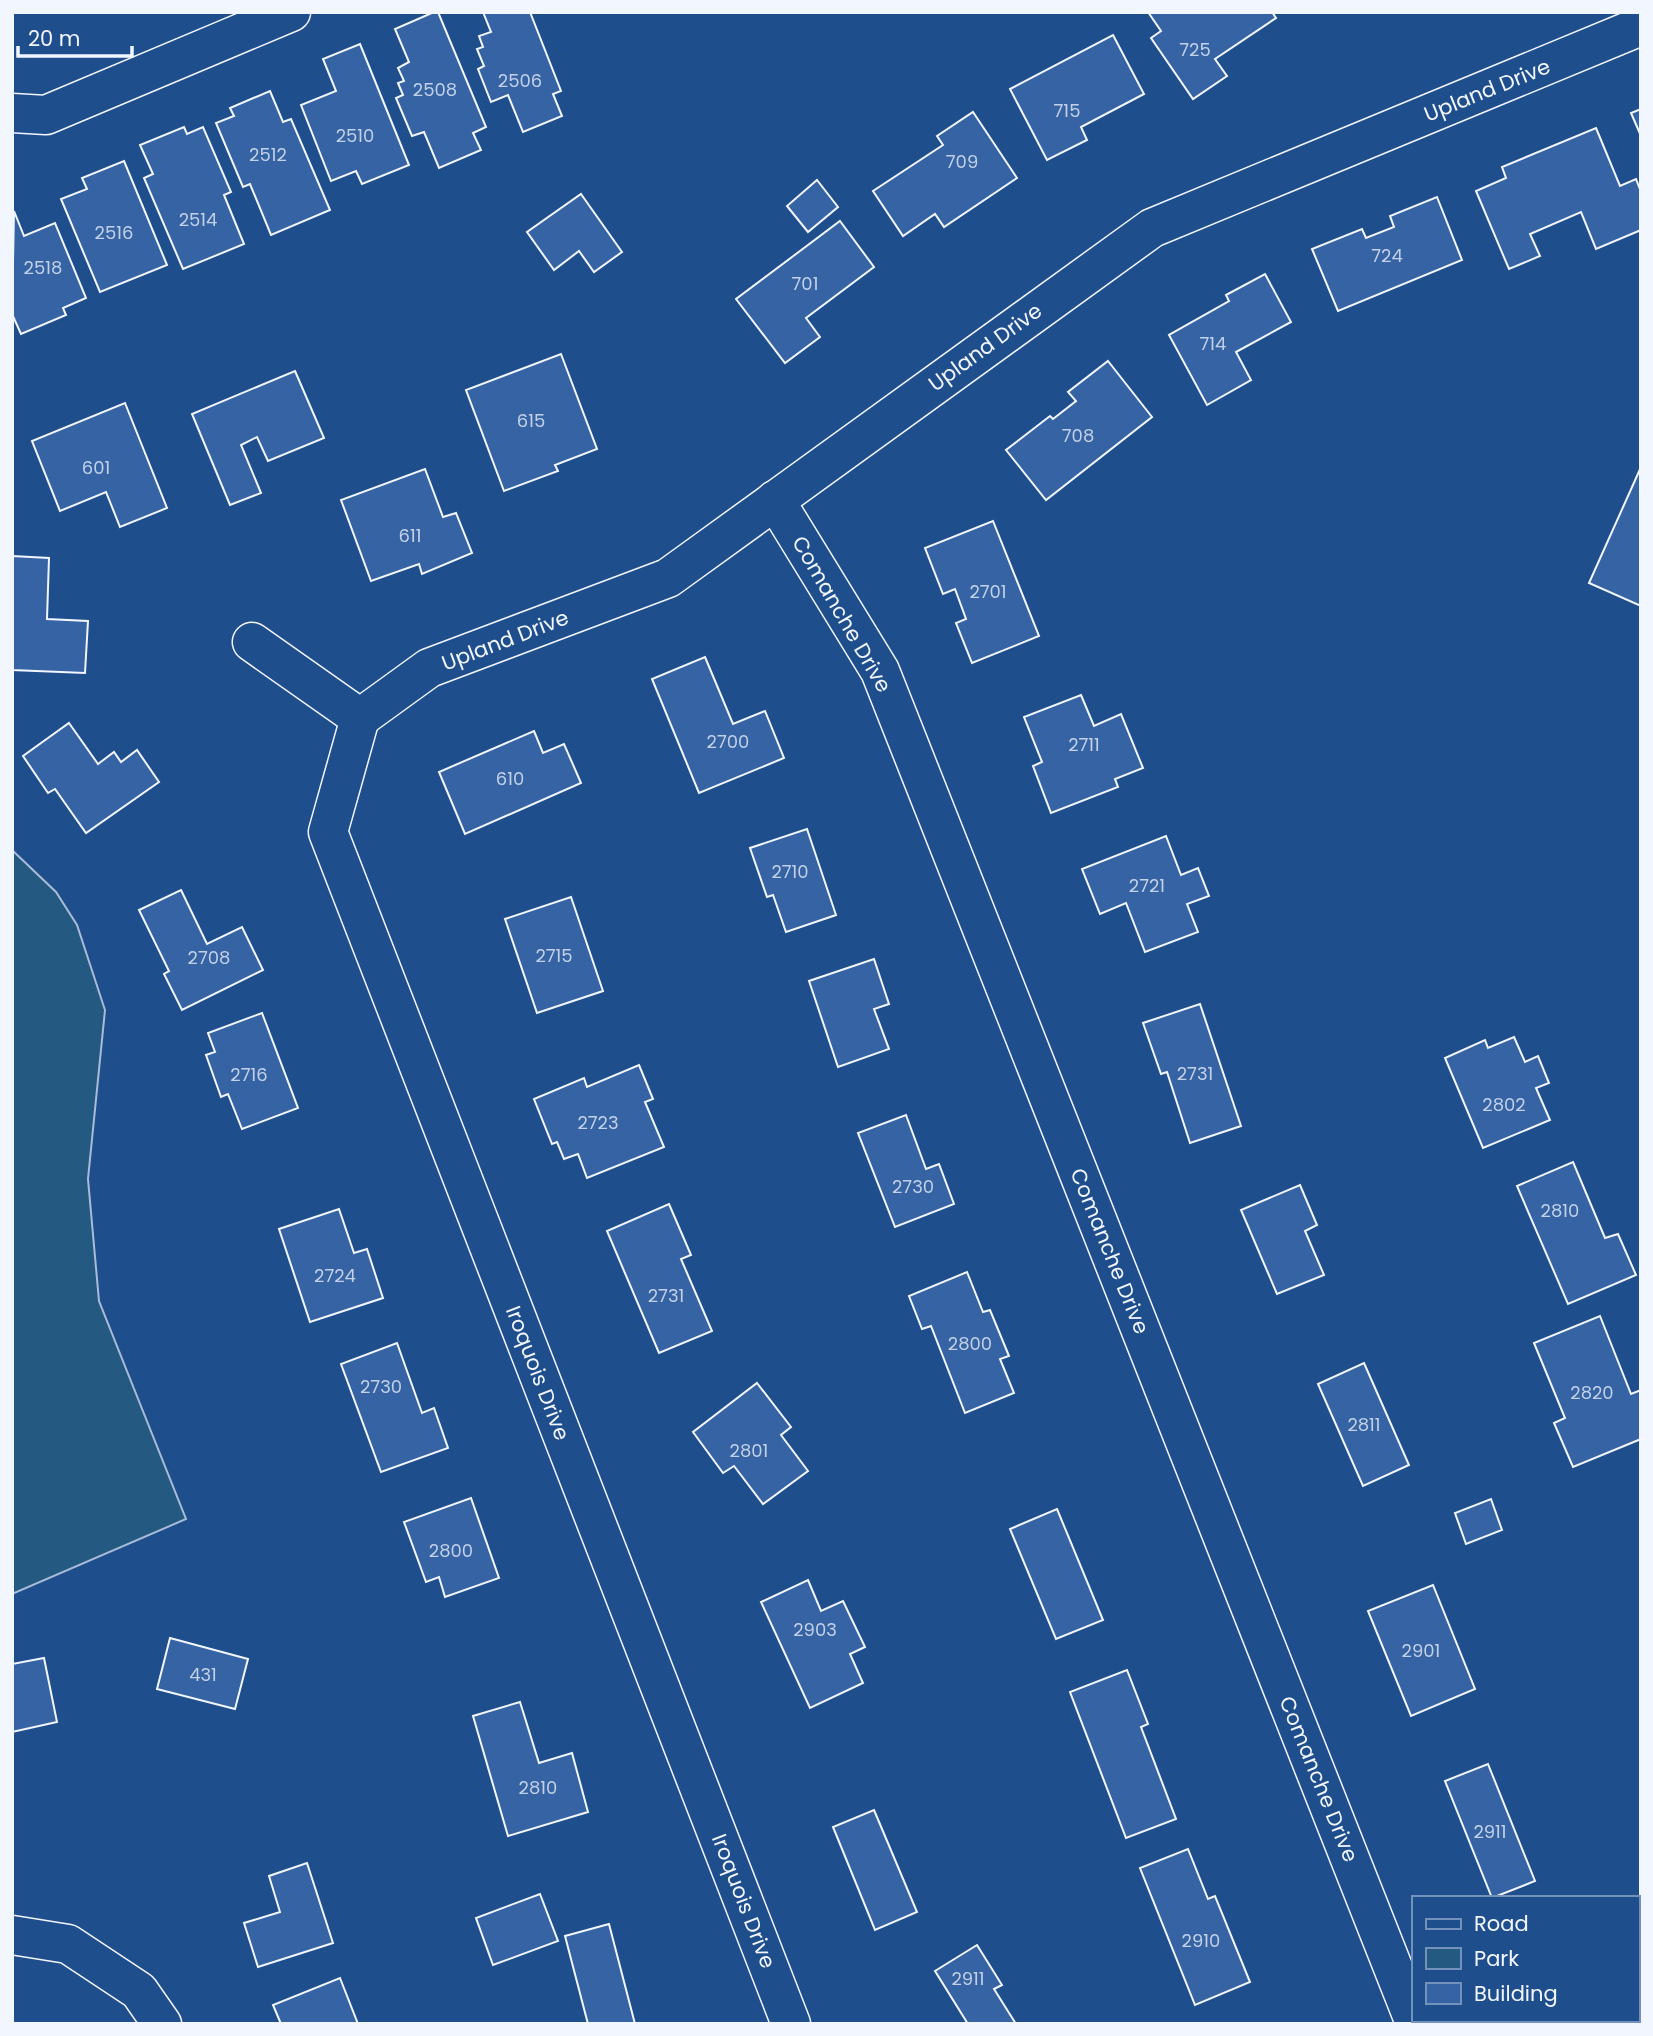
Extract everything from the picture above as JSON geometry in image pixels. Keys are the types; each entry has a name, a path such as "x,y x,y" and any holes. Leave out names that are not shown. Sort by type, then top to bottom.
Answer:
{"street":[{"path":"12,113 46,115 291,12"},
{"name":"Upland Drive","path":"360,718 429,668 668,578 1152,228 1641,26"},
{"name":"Comanche Drive","path":"775,500 880,671 1412,2016"},
{"path":"252,642 360,718"},
{"name":"Iroquois Drive","path":"360,718 328,832 791,2024"},
{"path":"12,1935 68,1944 139,1991 162,2024"}],"green space":[{"path":"12,850 56,892 77,925 105,1010 88,1179 99,1301 186,1519 12,1594"}],"building":[{"path":"438,12 486,127 473,133 481,150 439,168 424,132 412,136 396,98 403,95 398,83 404,81 398,68 409,62 395,29"},
{"path":"483,12 530,12 561,91 553,94 562,116 523,132 508,95 491,102 478,69 484,66 477,49 483,47 479,36 491,32"},
{"path":"1148,12 1272,12 1276,18 1215,59 1227,76 1193,99 1151,38 1161,31"},
{"path":"1113,35 1144,94 1081,127 1087,140 1047,160 1010,89"},
{"path":"360,44 409,165 362,184 356,171 331,181 301,105 336,91 323,59"},
{"path":"270,91 283,122 291,119 330,210 271,235 250,184 243,187 216,123 234,116 230,108"},
{"path":"1641,109 1641,136 1631,113"},
{"path":"973,112 1017,178 944,227 935,214 903,236 873,191 943,145 937,136"},
{"path":"184,127 187,134 203,127 231,192 224,195 244,244 183,269 144,178 153,174 140,145"},
{"path":"1596,128 1620,186 1636,179 1641,192 1641,230 1596,249 1581,212 1530,234 1540,256 1509,269 1476,191 1506,178 1502,167"},
{"path":"124,161 167,265 100,292 61,199 87,189 82,178"},
{"path":"817,180 838,207 808,232 787,206"},
{"path":"581,194 622,252 594,272 579,251 554,270 527,232"},
{"path":"1437,197 1462,260 1338,311 1312,249 1362,229 1366,238 1394,227 1390,216"},
{"path":"14,211 24,236 55,223 86,298 63,308 66,315 21,334 12,314"},
{"path":"840,221 874,267 806,318 820,337 785,363 736,299"},
{"path":"1265,274 1291,322 1236,352 1251,380 1207,405 1169,335 1229,301 1226,295"},
{"path":"561,354 597,449 555,465 558,471 504,491 466,390"},
{"path":"1108,361 1152,417 1046,500 1006,450 1050,416 1053,419 1076,401 1068,392"},
{"path":"295,371 324,438 268,461 257,437 241,445 261,493 230,505 192,414"},
{"path":"125,403 167,508 120,527 106,492 60,511 32,441"},
{"path":"1641,467 1641,606 1589,583"},
{"path":"425,469 443,517 456,513 472,553 422,574 419,564 371,581 341,500"},
{"path":"993,521 1039,636 972,663 956,623 966,619 955,589 943,594 925,548"},
{"path":"12,556 49,558 47,619 88,621 85,673 12,670"},
{"path":"705,657 733,724 765,711 784,758 699,793 652,679"},
{"path":"1081,695 1094,726 1121,714 1143,768 1115,779 1118,787 1051,813 1033,766 1042,762 1024,717"},
{"path":"69,723 98,764 114,752 121,762 137,750 159,782 86,833 55,789 48,793 23,756"},
{"path":"534,731 543,753 564,744 581,783 465,834 439,772"},
{"path":"807,829 836,915 786,932 773,895 767,897 750,848"},
{"path":"1166,836 1181,875 1198,868 1209,896 1187,904 1198,932 1145,952 1126,903 1100,914 1082,869"},
{"path":"181,890 207,944 242,927 263,970 182,1010 164,974 169,971 139,910"},
{"path":"571,897 603,991 537,1013 505,919"},
{"path":"874,959 889,1004 874,1009 889,1049 838,1067 809,981"},
{"path":"1200,1004 1241,1126 1190,1143 1167,1072 1161,1074 1143,1023"},
{"path":"262,1013 298,1108 242,1129 228,1094 221,1097 206,1055 215,1052 208,1033"},
{"path":"1514,1037 1525,1062 1538,1056 1549,1083 1536,1088 1550,1120 1483,1148 1445,1058 1485,1040 1488,1048"},
{"path":"639,1065 653,1099 645,1102 664,1147 587,1178 578,1154 564,1159 557,1142 552,1144 534,1099 584,1078 587,1087"},
{"path":"906,1115 926,1169 939,1164 954,1204 895,1227 858,1133"},
{"path":"1573,1162 1605,1238 1618,1234 1636,1275 1568,1304 1517,1186"},
{"path":"1300,1185 1317,1225 1305,1231 1324,1275 1277,1294 1241,1210"},
{"path":"669,1204 691,1255 681,1259 712,1331 659,1353 607,1231"},
{"path":"339,1209 354,1253 367,1249 383,1298 310,1322 279,1229"},
{"path":"967,1272 983,1312 990,1310 1009,1356 1000,1359 1014,1393 965,1413 931,1326 922,1329 909,1296"},
{"path":"1600,1316 1631,1394 1641,1390 1641,1439 1573,1467 1554,1423 1565,1418 1534,1343"},
{"path":"397,1343 422,1413 434,1408 448,1448 381,1472 341,1364"},
{"path":"1364,1363 1409,1465 1363,1486 1318,1384"},
{"path":"757,1383 791,1427 781,1435 808,1471 763,1504 734,1466 723,1473 693,1432"},
{"path":"471,1498 499,1578 445,1597 439,1577 426,1582 404,1522"},
{"path":"1491,1499 1502,1530 1466,1544 1455,1513"},
{"path":"1057,1509 1103,1620 1056,1639 1010,1529"},
{"path":"808,1580 821,1611 843,1601 865,1647 850,1654 863,1683 810,1708 761,1602"},
{"path":"1433,1585 1475,1689 1411,1716 1368,1611"},
{"path":"170,1638 248,1659 235,1709 157,1689"},
{"path":"44,1658 57,1722 12,1732 12,1664"},
{"path":"1127,1670 1148,1724 1141,1727 1176,1819 1126,1838 1070,1692"},
{"path":"520,1702 539,1763 572,1753 588,1812 508,1836 473,1716"},
{"path":"1488,1764 1535,1881 1491,1896 1445,1781"},
{"path":"874,1810 917,1912 875,1930 833,1827"},
{"path":"1188,1849 1208,1899 1215,1896 1250,1982 1195,2005 1140,1868"},
{"path":"307,1863 333,1943 258,1967 244,1923 280,1912 269,1876"},
{"path":"540,1894 558,1941 493,1965 476,1918"},
{"path":"609,1924 635,2024 588,2024 565,1936"},
{"path":"977,1945 1002,1985 994,1989 1016,2024 968,2024 935,1971"},
{"path":"340,1978 358,2024 281,2024 273,2005"},
{"path":"1639,2006 1641,2024 1587,2024 1639,2022"}]}
